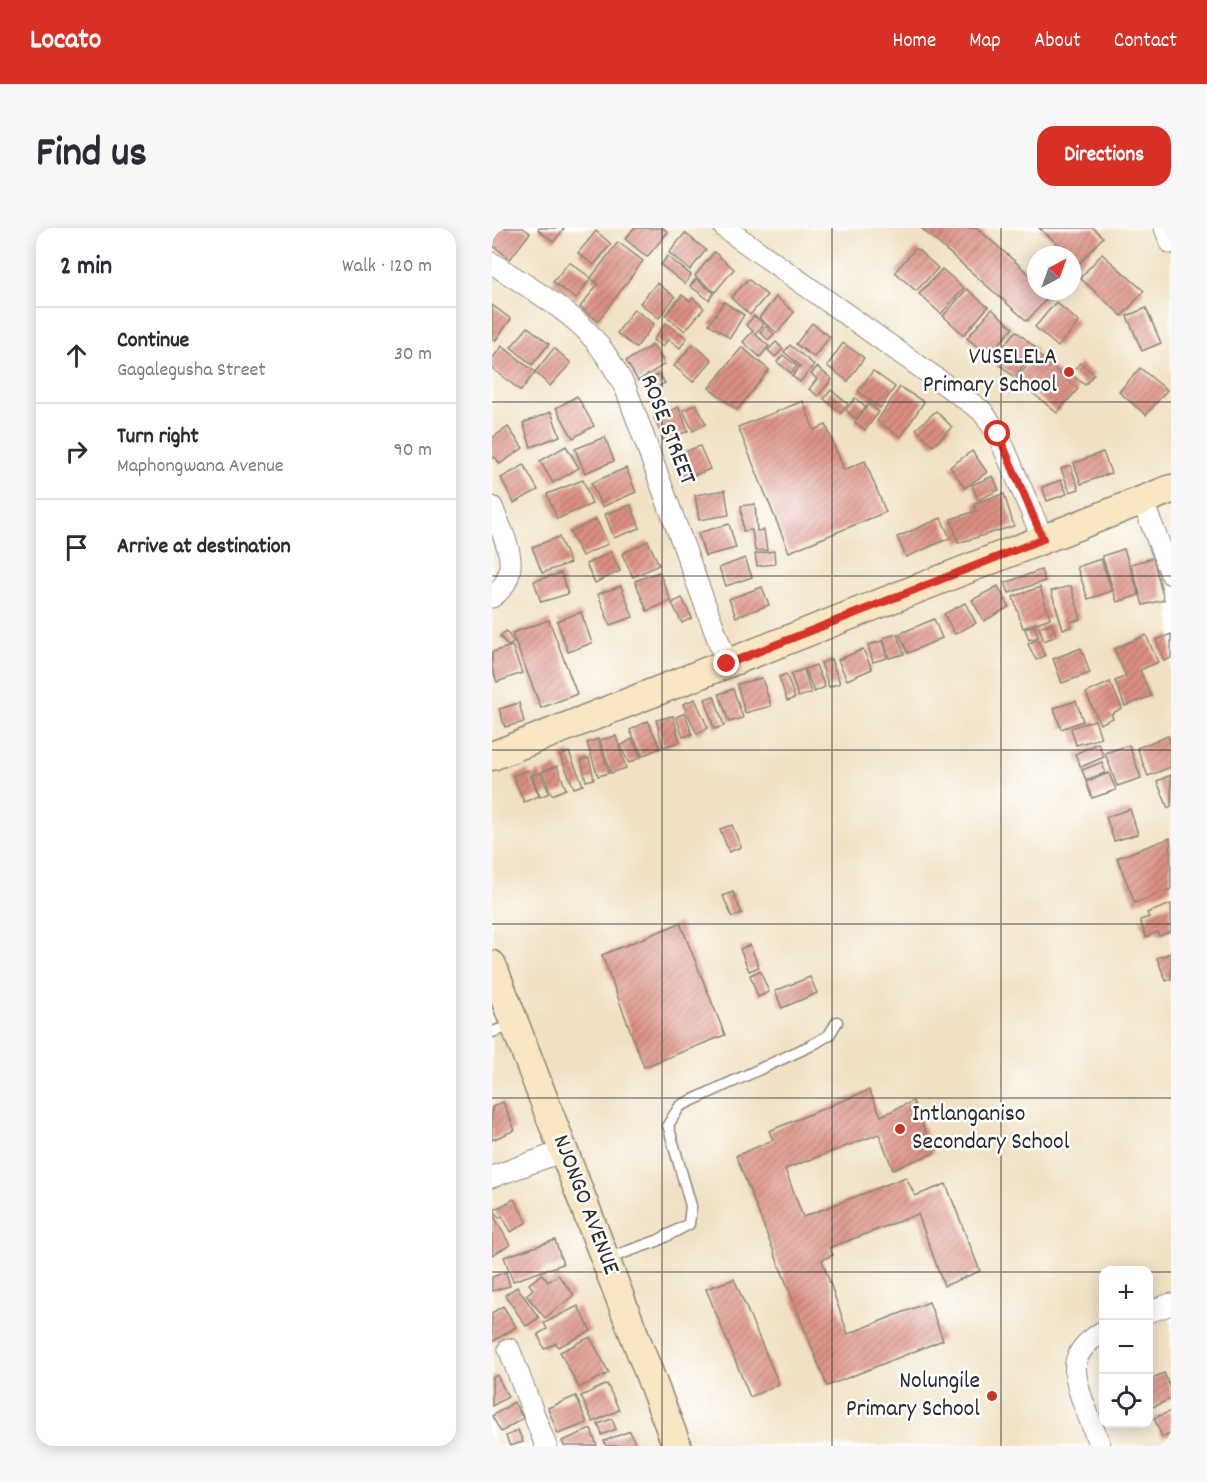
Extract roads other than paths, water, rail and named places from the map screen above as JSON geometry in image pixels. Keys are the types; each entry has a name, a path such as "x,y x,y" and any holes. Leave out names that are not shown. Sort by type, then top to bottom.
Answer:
{"street":[{"path":"725,228 982,411 998,434 1043,539"},
{"path":"1165,228 1171,243"},
{"name":"ROSE STREET","path":"492,263 568,315 592,336 609,358 626,389 727,664"},
{"path":"492,756 1171,489"},
{"path":"1142,500 1171,574"},
{"path":"492,507 509,552 511,567 508,579 501,590 492,597"},
{"name":"NJONGO AVENUE","path":"492,965 503,1028 563,1150 677,1446"},
{"path":"492,1177 563,1150"},
{"path":"1153,1311 1171,1304"},
{"path":"1099,1333 1089,1339 1080,1350 1074,1364 1075,1378 1100,1446"},
{"path":"509,1348 546,1446"}],"lane":[{"path":"606,1259 657,1241 688,1224 691,1206 668,1125 680,1106 812,1045 829,1035 837,1022"}],"place":[{"name":"VUSELELA Primary School","path":"1069,372"},
{"name":"Intlanganiso Secondary School","path":"900,1129"},
{"name":"Nolungile Primary School","path":"992,1396"}]}
